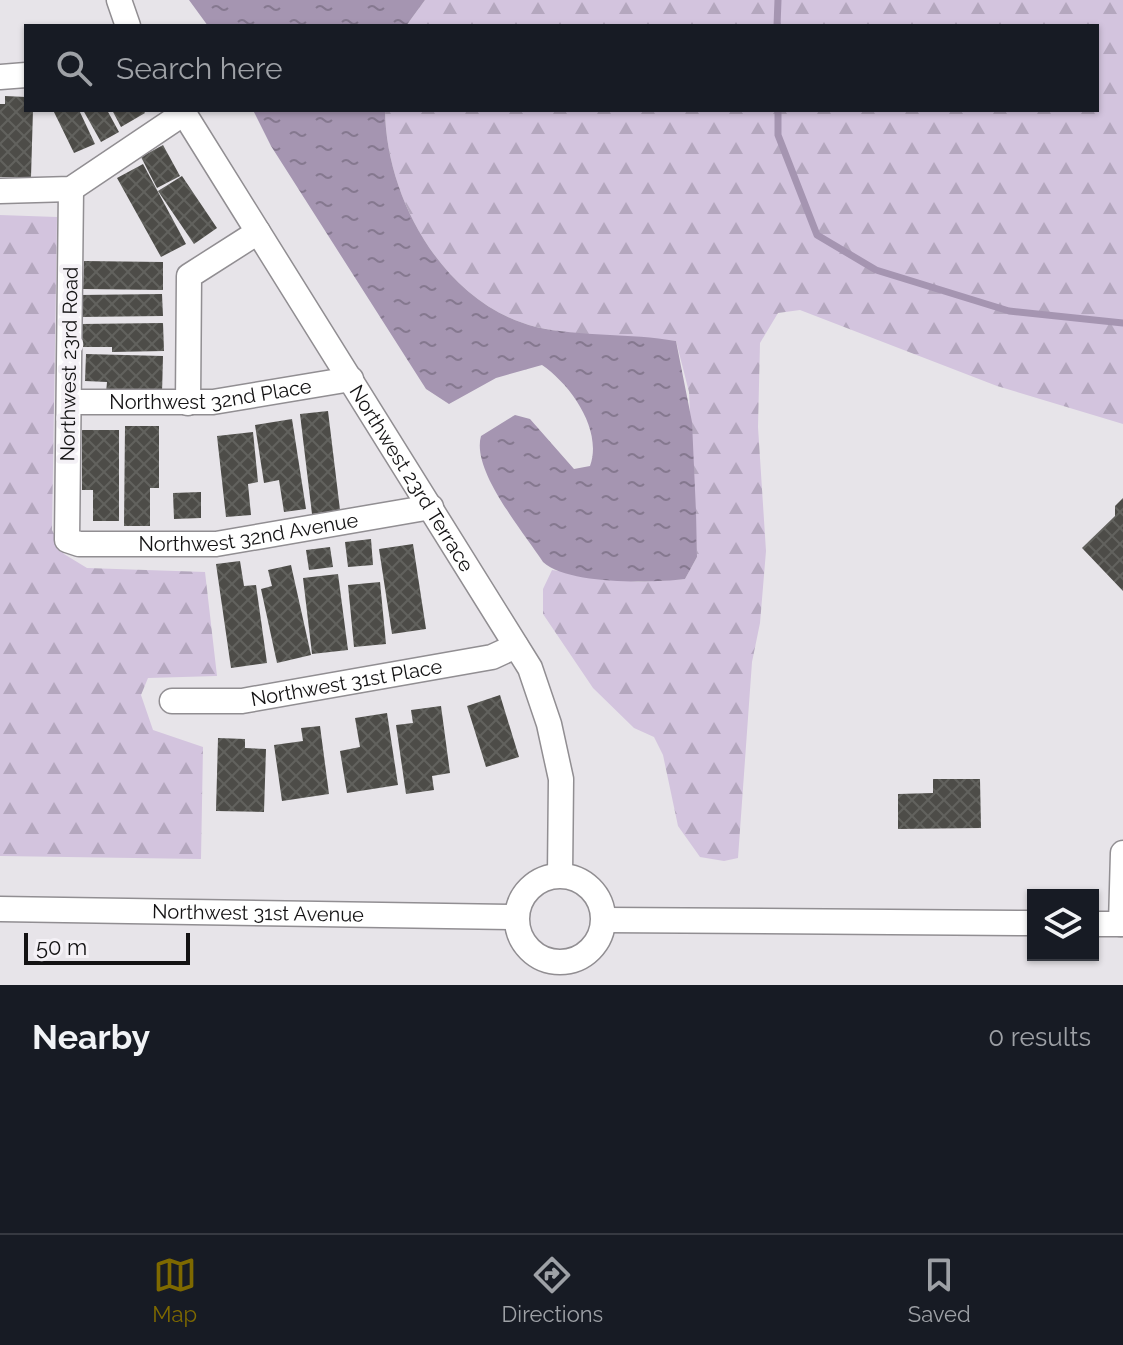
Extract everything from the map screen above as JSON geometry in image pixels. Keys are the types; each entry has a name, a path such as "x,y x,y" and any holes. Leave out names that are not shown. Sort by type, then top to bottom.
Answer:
{"street":[{"path":"0,77 24,75"},
{"path":"0,191 71,189 183,112"},
{"name":"Northwest 23rd Terrace","path":"183,112 530,668 556,750 561,779 560,875"},
{"name":"Northwest 23rd Road","path":"67,540 71,189"},
{"path":"188,403 189,276 258,232"},
{"name":"Northwest 32nd Place","path":"69,402 213,402 351,379"},
{"name":"Northwest 32nd Avenue","path":"67,540 79,544 216,544 431,507"},
{"name":"Northwest 31st Place","path":"172,701 242,701 492,657 516,646"},
{"path":"1099,924 1122,924 1123,853"},
{"path":"560,875 577,878 591,887 601,902 604,920 601,935 591,950 561,974 529,950 519,935 516,917 519,902 529,887 543,878 560,875"},
{"name":"Northwest 31st Avenue","path":"0,909 516,917"},
{"path":"604,920 1027,923"}],"green space":[{"path":"425,0 1123,0 1123,424 997,386 800,310 778,313 760,343 758,427 766,551 760,623 752,662 738,858 724,861 700,857 678,826 663,755 654,737 634,728 593,688 543,614 543,589 552,570 638,582 685,579 697,557 689,392 676,341 588,335 536,327 503,315 474,296 448,272 426,243 409,212 396,178 385,112 1099,112 1099,24 407,24"},
{"path":"0,215 57,217 52,530 64,554 87,568 205,572 217,676 148,678 141,695 153,730 203,747 201,859 0,856"}],"water":[{"path":"189,0 425,0 407,24 207,24"},
{"path":"254,112 385,112 396,178 409,212 426,243 448,272 474,296 503,315 536,327 676,341 692,422 696,512 697,557 685,579 590,579 571,575 543,562 491,483 480,450 481,436 515,415 530,419 574,469 590,466 592,438 588,423 573,396 542,365 496,378 449,404 426,389 271,146"}],"building":[{"path":"5,96 24,97 24,112 33,112 31,177 0,177 0,104 5,104"},
{"path":"54,112 80,112 95,144 74,153"},
{"path":"84,112 108,112 119,132 101,142"},
{"path":"113,112 145,113 121,127"},
{"path":"163,145 180,176 157,188 141,157"},
{"path":"143,164 186,244 161,257 117,178"},
{"path":"182,176 217,228 194,244 158,191"},
{"path":"84,261 163,262 163,290 83,289"},
{"path":"162,294 163,316 80,317 79,295"},
{"path":"163,323 164,351 112,352 112,347 81,347 81,324"},
{"path":"86,354 163,356 162,394 106,393 107,382 85,381"},
{"path":"328,411 340,510 312,514 300,414"},
{"path":"292,419 306,509 284,512 279,480 264,483 255,425"},
{"path":"125,426 159,426 159,488 150,488 150,526 124,526"},
{"path":"82,430 119,430 119,521 93,521 93,490 82,490"},
{"path":"253,432 258,482 248,484 251,515 226,517 217,436"},
{"path":"201,492 201,518 174,519 173,493"},
{"path":"1123,498 1123,591 1082,548 1115,516 1115,506"},
{"path":"371,539 373,565 348,567 345,542"},
{"path":"413,544 426,629 392,634 379,549"},
{"path":"330,547 333,567 309,570 306,550"},
{"path":"240,561 244,586 256,585 267,663 231,668 216,564"},
{"path":"291,565 311,655 277,663 261,589 272,586 268,570"},
{"path":"338,574 348,650 312,654 303,578"},
{"path":"380,582 386,644 354,647 348,585"},
{"path":"500,695 519,757 486,767 467,706"},
{"path":"441,706 450,773 432,776 434,790 406,794 396,725 413,723 411,710"},
{"path":"387,713 398,785 347,793 340,751 360,747 355,718"},
{"path":"320,726 329,794 282,801 274,745 303,741 301,728"},
{"path":"218,738 245,739 245,748 266,749 264,812 216,811"},
{"path":"933,779 980,779 981,828 898,829 898,794 933,793"}],"waterway":[{"path":"777,24 778,0"},
{"path":"778,112 778,135 817,235 876,270 1009,311 1123,323"}]}
